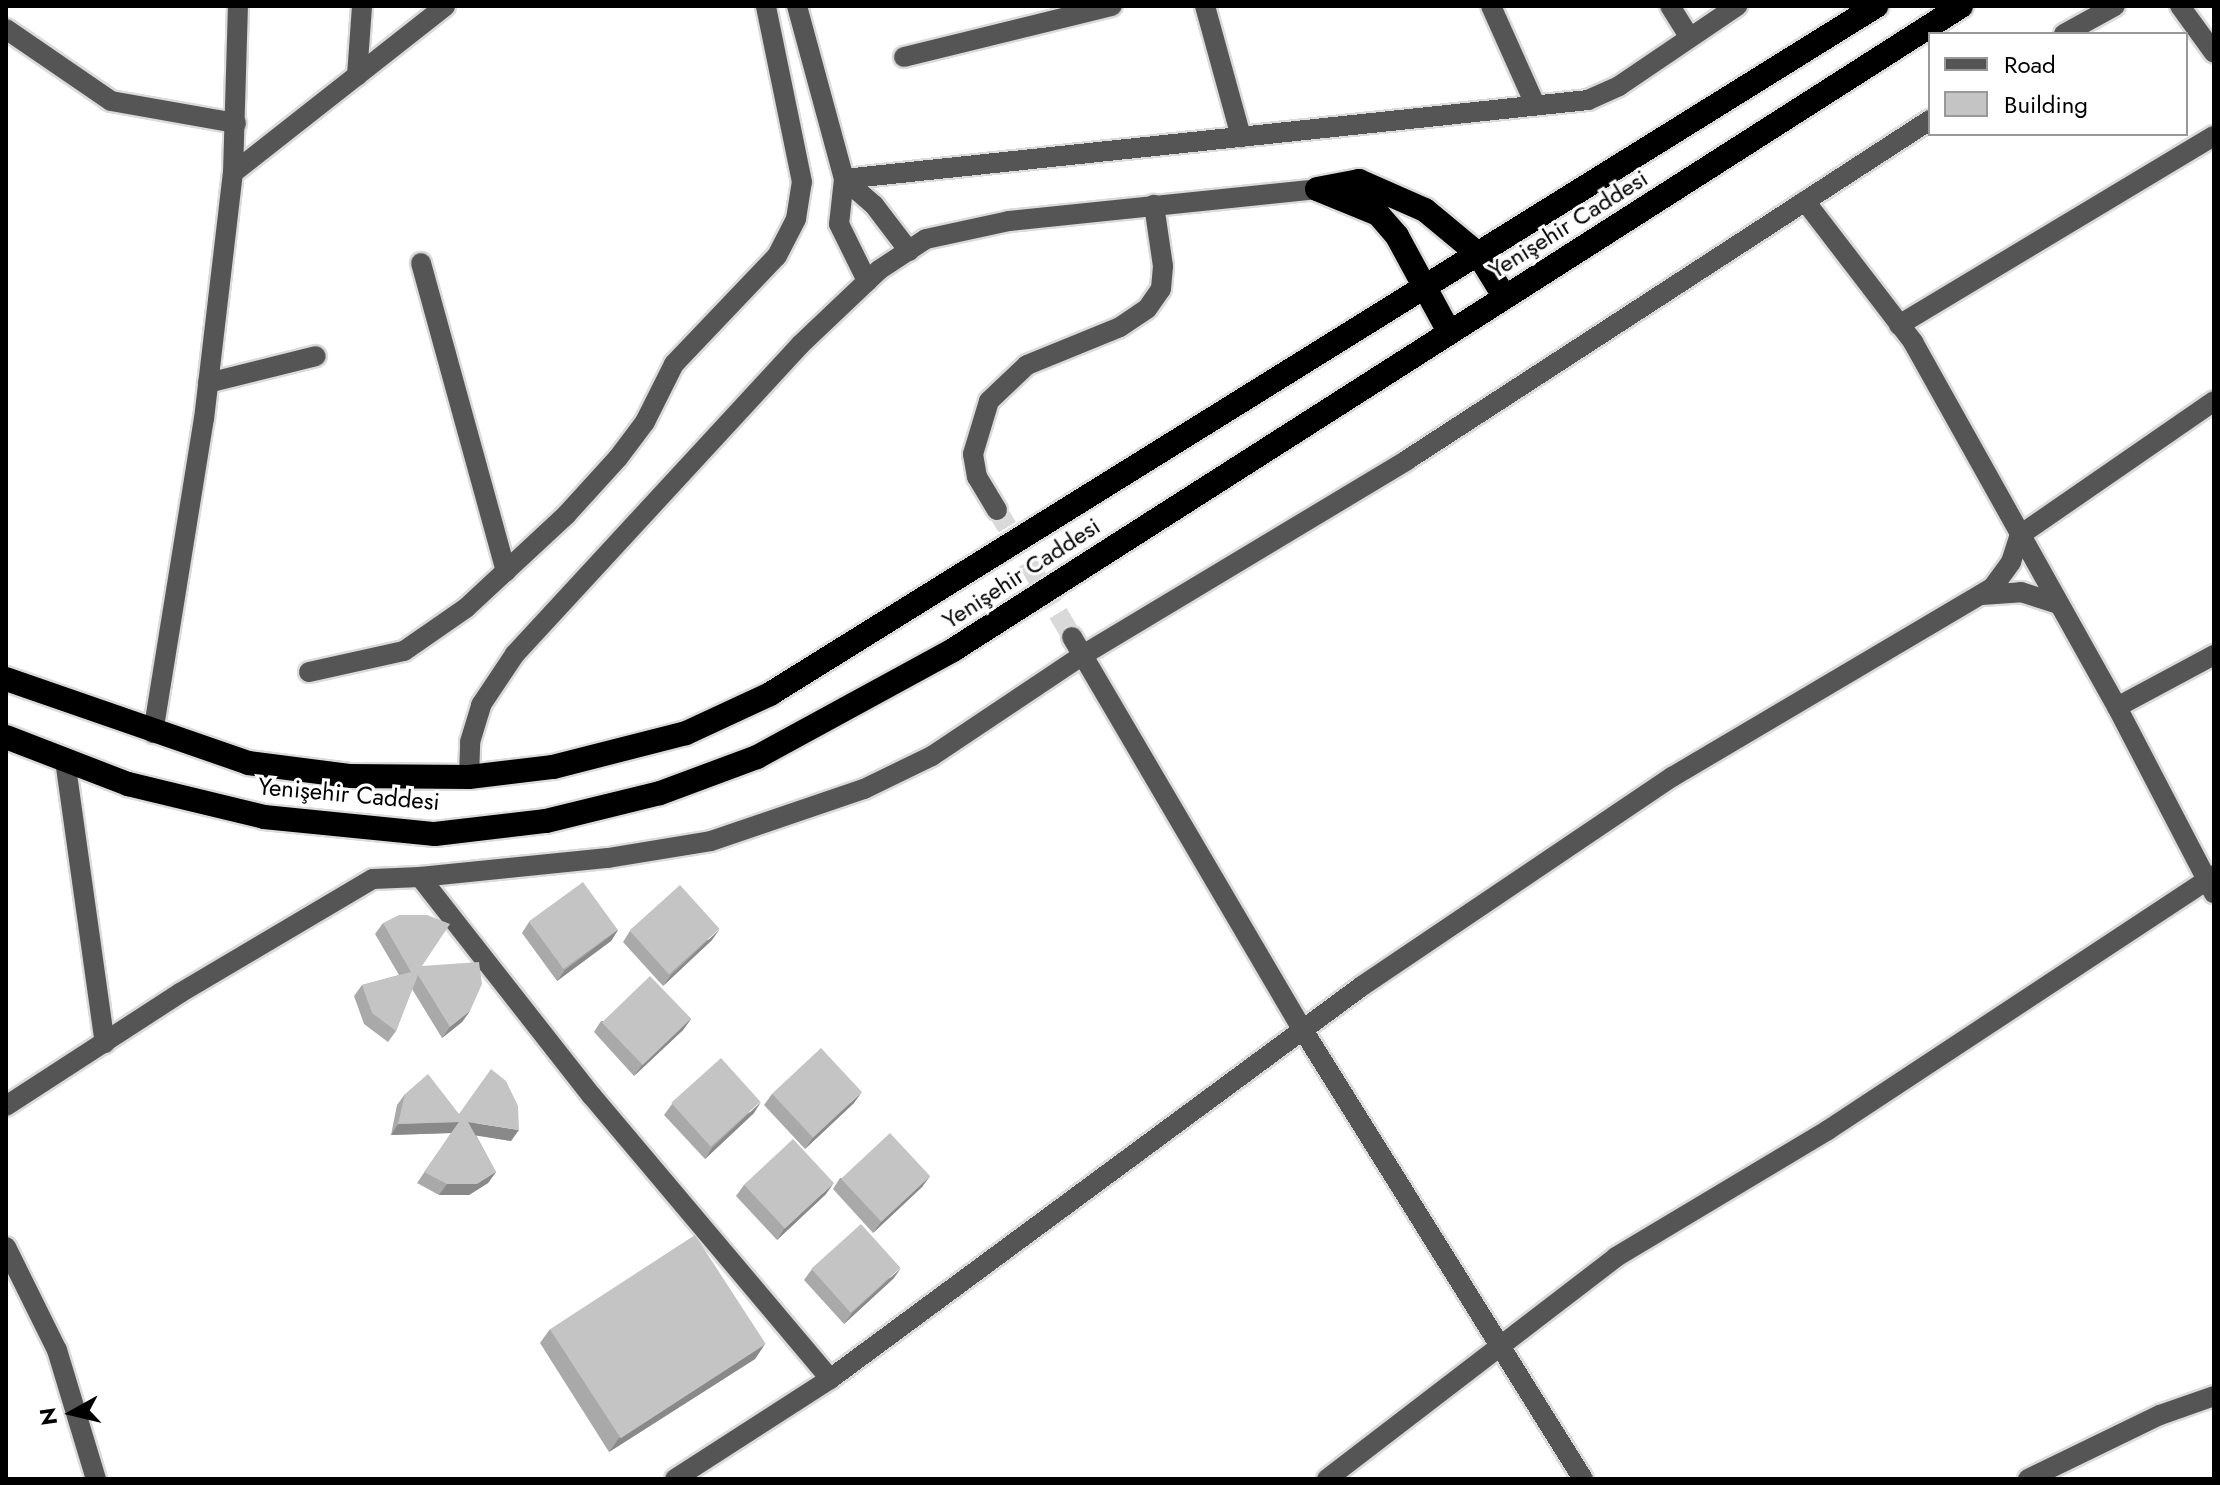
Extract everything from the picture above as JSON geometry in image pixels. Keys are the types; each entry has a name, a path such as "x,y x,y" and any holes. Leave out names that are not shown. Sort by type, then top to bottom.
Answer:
{"highway":[{"name":"Yenişehir Caddesi","path":"6,679 153,733 248,763 349,776 469,777 553,767 686,733 770,694 1876,6"},
{"name":"Yenişehir Caddesi","path":"6,737 128,784 264,817 435,834 546,821 660,793 809,732 953,650 1448,330 1748,146 1961,6"},
{"path":"1317,189 1359,181 1385,189 1425,210 1478,254 1504,296"},
{"path":"1317,189 1378,214 1397,236 1448,330"}],"street":[{"path":"153,733 208,383 233,173 238,6"},
{"path":"357,76 362,6"},
{"path":"233,173 445,6"},
{"path":"309,672 404,651 466,608 618,458 645,422 674,364 788,238 800,201 801,163 766,6"},
{"path":"797,6 844,179 839,224 867,281"},
{"path":"904,57 1112,6"},
{"path":"1205,6 1241,137"},
{"path":"1491,6 1534,102"},
{"path":"1670,6 1689,37"},
{"path":"844,179 1534,102 1588,100 1619,86 1737,6"},
{"path":"2068,32 2115,6"},
{"path":"2180,6 2214,53"},
{"path":"6,29 111,101 236,123"},
{"path":"6,1106 373,879 608,858 711,841 785,819 932,756 1078,646 1407,460 1928,121"},
{"path":"1899,325 2214,136"},
{"path":"844,179 874,205 909,251"},
{"path":"469,777 470,742 481,705 515,654 800,345 867,281 926,239 1009,221 1317,189"},
{"path":"1327,1479 1616,1257 1842,1122 2212,881 2117,707 1899,325 1805,201"},
{"path":"997,510 977,477 973,454 989,401 1027,365 1120,327 1147,309 1161,289 1163,266 1154,205"},
{"path":"421,263 506,571"},
{"path":"208,383 316,356"},
{"path":"675,1479 830,1379 1303,1030 1672,777 1993,587 2011,562 2020,535 2214,401"},
{"path":"1978,595 2021,592 2059,604"},
{"path":"1078,646 1303,1030 1583,1479"},
{"path":"2117,707 2214,655"},
{"path":"65,760 105,1043"},
{"path":"420,877 592,1096 760,1290 830,1379"},
{"path":"6,1247 57,1350 96,1479"},
{"path":"2028,1479 2160,1415 2214,1396"}],"building":[{"path":"583,882 618,930 563,969 529,921"},
{"path":"680,885 719,929 669,974 629,931"},
{"path":"399,915 427,915 450,924 422,966 479,962 482,984 470,1011 450,1027 418,975 396,1031 372,1013 362,985 411,972 383,923"},
{"path":"650,976 691,1018 643,1065 602,1023"},
{"path":"821,1048 862,1092 813,1138 772,1094"},
{"path":"721,1058 760,1102 711,1147 671,1103"},
{"path":"491,1069 506,1081 518,1106 519,1130 468,1122 496,1172 477,1184 447,1184 424,1172 459,1122 398,1124 405,1094 428,1074 459,1114"},
{"path":"890,1133 930,1176 881,1222 841,1179"},
{"path":"793,1139 834,1183 785,1229 744,1185"},
{"path":"861,1224 900,1268 851,1313 811,1269"},
{"path":"695,1235 766,1344 621,1438 550,1329"}],"tunnel":[{"path":"997,510 1072,637"}]}
